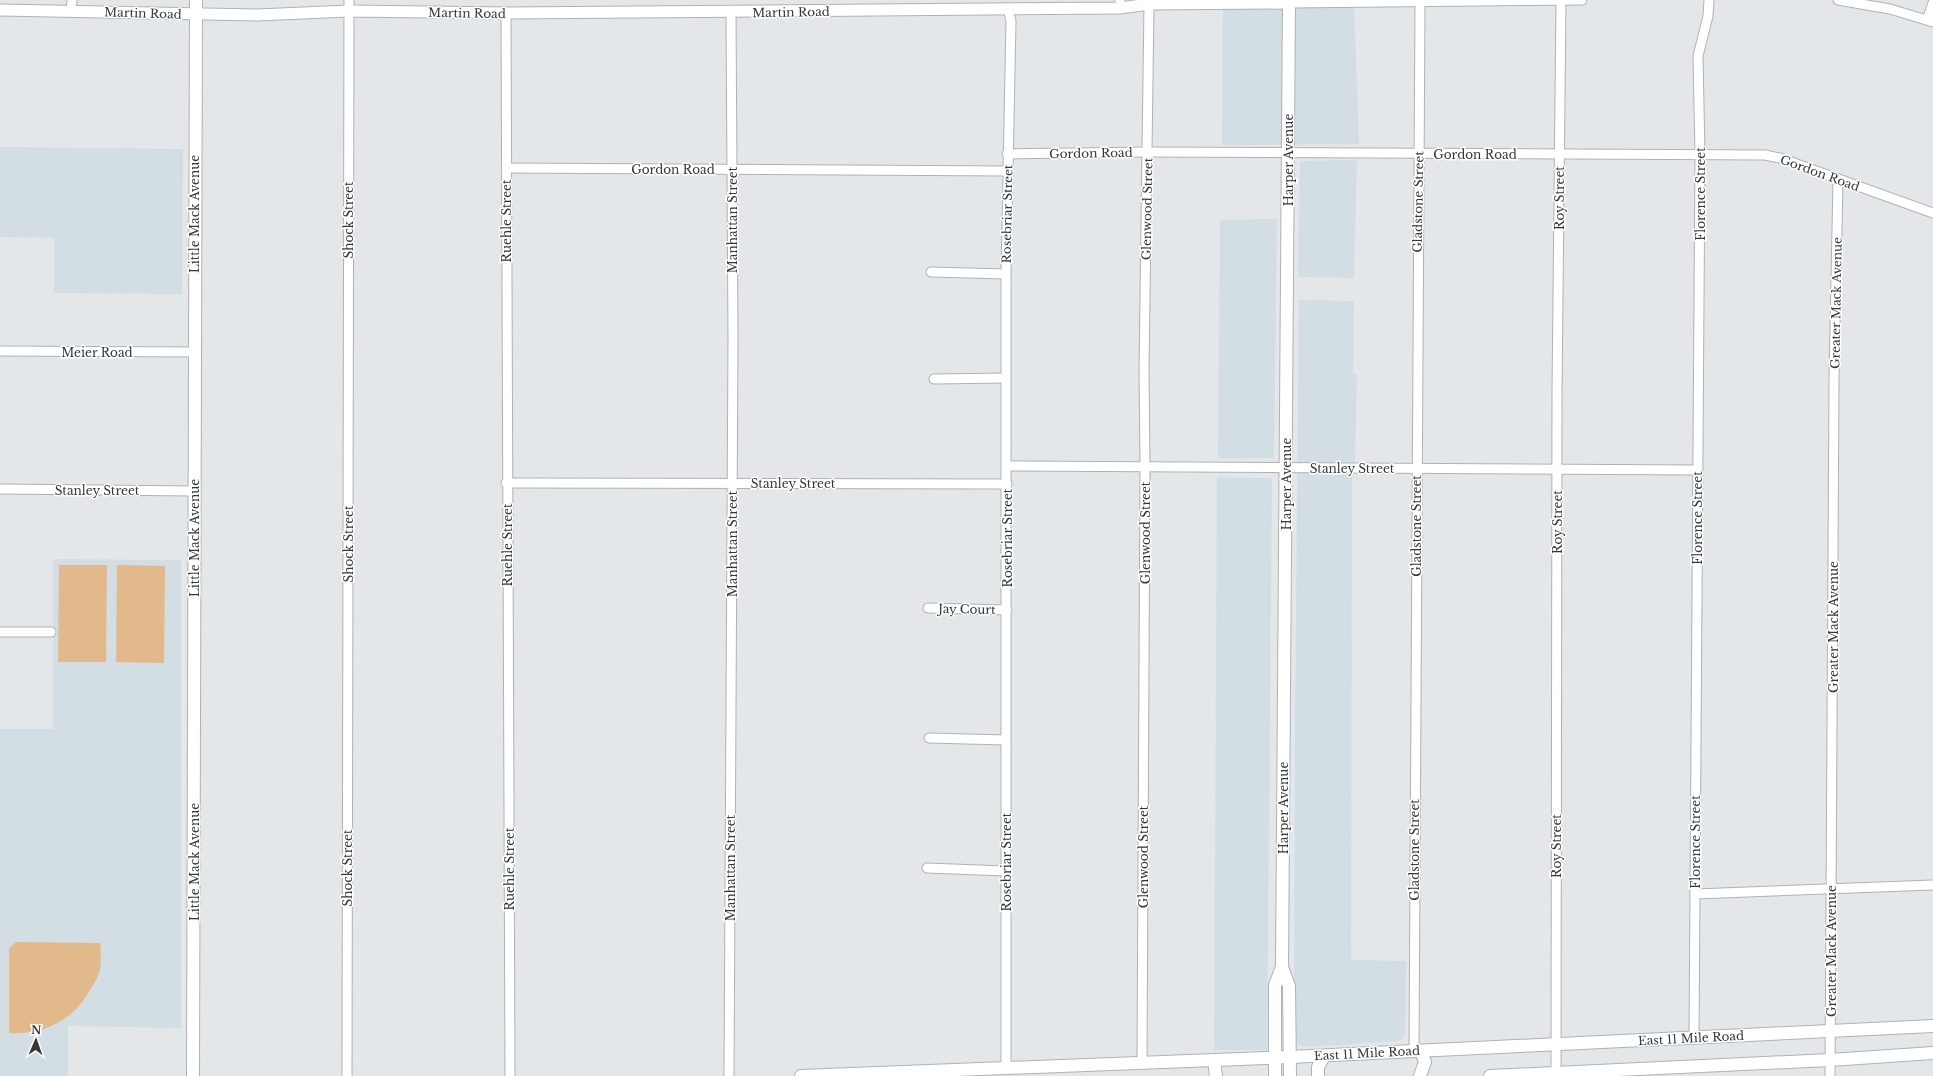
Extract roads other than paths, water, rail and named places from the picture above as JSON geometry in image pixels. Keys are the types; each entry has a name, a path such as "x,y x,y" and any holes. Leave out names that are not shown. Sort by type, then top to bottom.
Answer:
{"main road":[{"name":"Little Mack Avenue","path":"193,1076 196,0"},
{"name":"Harper Avenue","path":"1289,2 1282,967 1289,986 1290,1076"},
{"name":"Harper Avenue","path":"1275,1076 1275,984 1282,967"},
{"name":"East 11 Mile Road","path":"801,1076 1004,1072 1142,1063 1324,1056 1933,1026"},
{"path":"1418,1051 1425,1062 1420,1076"},
{"path":"1490,1076 1830,1060 1933,1053"},
{"path":"1318,1076 1318,1067 1324,1056"},
{"path":"1214,1060 1216,1076"}],"street":[{"name":"Roy Street","path":"1555,1044 1561,0"},
{"name":"Martin Road","path":"0,10 71,5 196,14 256,15 349,6 506,13 731,12 1008,9 1120,4 1582,0"},
{"name":"Florence Street","path":"1694,1038 1700,155 1698,56 1708,16 1709,0"},
{"path":"1843,0 1890,9 1930,21 1933,3"},
{"name":"Gladstone Street","path":"1418,1051 1416,468 1420,2"},
{"name":"Glenwood Street","path":"1142,1063 1146,467 1144,371 1149,4"},
{"name":"Shock Street","path":"347,1076 349,6"},
{"name":"Rosebriar Street","path":"1004,1072 1007,610 1006,274 1007,154 1011,21 1008,9"},
{"name":"Manhattan Street","path":"729,1076 732,483 731,12"},
{"name":"Ruehle Street","path":"506,13 506,483 510,1076"},
{"name":"Gordon Road","path":"1007,154 1148,152 1773,156 1933,213"},
{"name":"Gordon Road","path":"507,168 1007,171"},
{"name":"Greater Mack Avenue","path":"1830,1076 1834,387 1838,179"},
{"path":"930,272 1006,274"},
{"name":"Meier Road","path":"0,351 195,352"},
{"path":"934,378 1006,378"},
{"name":"Stanley Street","path":"1007,466 1697,470"},
{"name":"Stanley Street","path":"506,483 1007,484"},
{"name":"Stanley Street","path":"0,489 194,491"},
{"name":"Jay Court","path":"928,608 1007,610"},
{"path":"0,632 51,632"},
{"path":"929,738 1006,740"},
{"path":"927,868 1005,871"},
{"path":"1695,894 1933,885"},
{"path":"1555,1044 1556,1072"}]}
